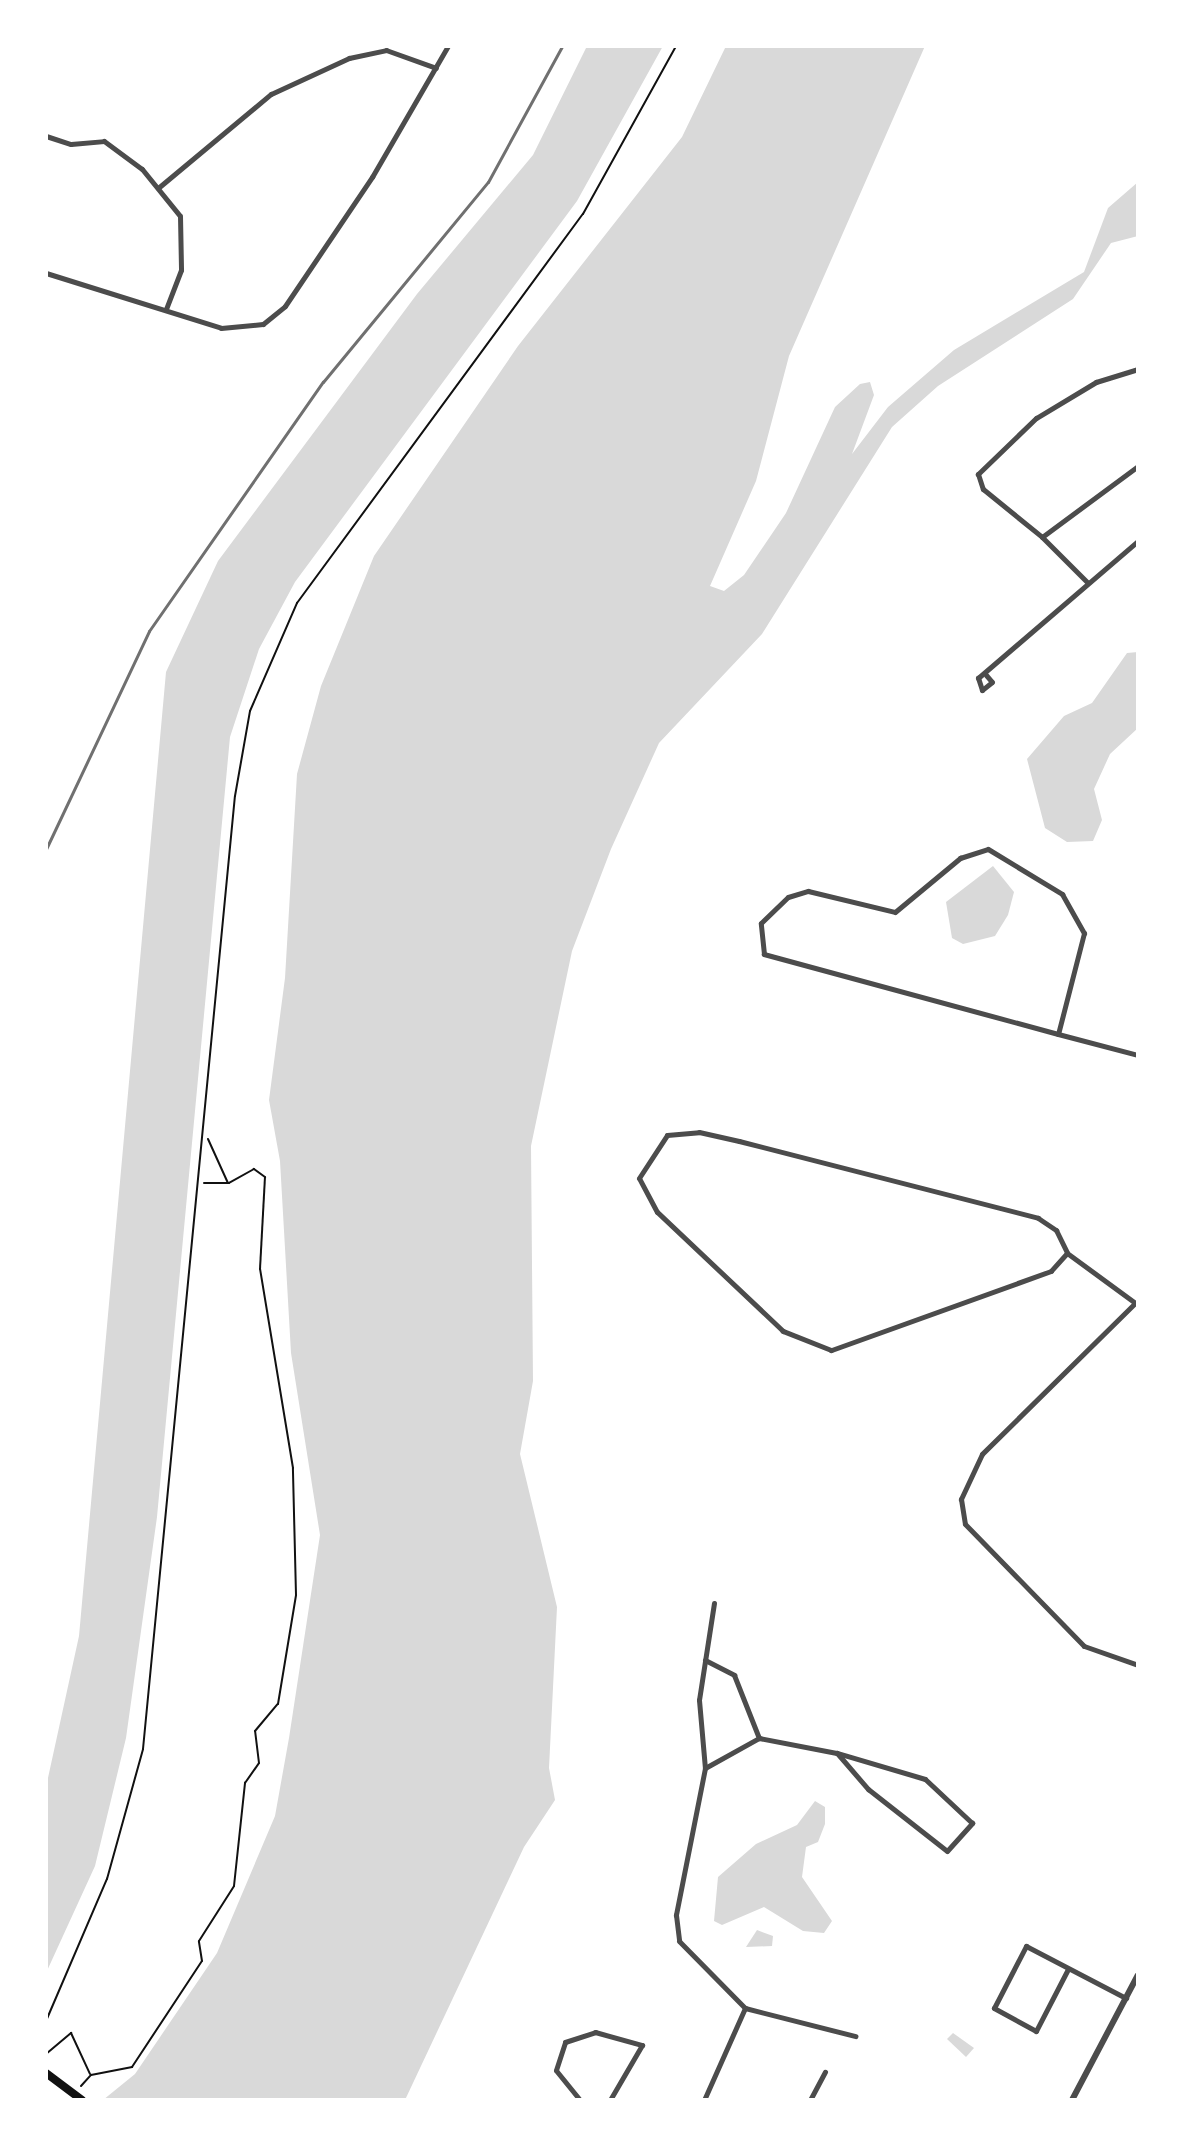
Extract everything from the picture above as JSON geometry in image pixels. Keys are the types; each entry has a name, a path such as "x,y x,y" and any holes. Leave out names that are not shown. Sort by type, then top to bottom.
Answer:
{"main road":[{"path":"46,2073 82,2100"}],"street":[{"path":"46,273 236,329 276,315 448,46"},
{"path":"158,188 271,94 349,58 386,50 436,68"},
{"path":"46,136 71,144 104,141 158,188 185,231 166,309"},
{"path":"1087,582 1042,537 983,489 978,474 1036,418 1096,382 1138,369"},
{"path":"1042,537 1138,466"},
{"path":"986,675 1087,582 1138,541"},
{"path":"1058,1034 1084,933 1062,894 1002,853 973,850 895,912 808,891 788,897 761,923 758,941 776,962 1138,1055"},
{"path":"1067,1253 1051,1271 831,1350 783,1331 657,1212 639,1178 667,1135 699,1132 1038,1218 1056,1230 1067,1253 1136,1305 982,1454 961,1499 965,1524 1084,1646 1138,1665"},
{"path":"714,1603 699,1700 705,1768 676,1915 679,1941 745,2008 855,2036"},
{"path":"705,1660 734,1675 759,1738"},
{"path":"705,1768 759,1738 837,1753 925,1779 972,1823 947,1851 868,1789 837,1753"},
{"path":"1068,1969 1036,2031 994,2008 1026,1946 1126,1998"},
{"path":"1072,2100 1138,1975"},
{"path":"704,2100 745,2008"},
{"path":"580,2100 556,2070 565,2042 595,2032 642,2045 610,2100"},
{"path":"810,2100 825,2072"}],"path":[{"path":"46,2021 107,1879 136,1791 202,1183 239,760 271,654 305,591 583,214 676,46"},
{"path":"206,1139 226,1184"},
{"path":"79,2089 91,2075 132,2067 202,1961 199,1941 234,1886 245,1783 259,1763 255,1731 278,1704 296,1595 293,1468 260,1269 268,1187 256,1169 226,1184 202,1183"},
{"path":"46,2054 71,2033 91,2075"}],"shaded area":[{"path":"587,46 663,46 577,201 295,582 259,649 230,737 157,1517 126,1738 95,1866 46,1973 46,1787 79,1636 166,672 218,561 417,294 533,155"},
{"path":"726,46 925,46 789,356 756,481 710,586 724,591 744,575 786,513 835,407 860,384 870,382 874,395 852,454 888,407 954,350 1084,272 1108,208 1138,182 1138,236 1111,243 1073,299 938,386 892,427 762,634 659,743 611,849 572,951 531,1146 533,1381 520,1454 557,1607 549,1768 555,1800 524,1847 405,2100 103,2100 135,2074 217,1953 275,1816 289,1738 320,1535 291,1353 280,1161 269,1100 285,978 297,774 321,686 374,556 518,346 682,137"},
{"path":"1138,652 1138,728 1110,754 1094,789 1102,820 1093,841 1067,842 1045,828 1027,759 1064,716 1092,703 1127,653"},
{"path":"993,866 1014,892 1008,915 995,936 963,944 952,938 946,902"},
{"path":"815,1801 825,1807 825,1824 818,1842 806,1847 802,1877 832,1921 824,1933 803,1931 764,1907 722,1925 714,1921 718,1877 756,1844 797,1825"},
{"path":"757,1930 773,1936 772,1946 746,1947"},
{"path":"953,2033 974,2048 966,2057 947,2039"}],"railway":[{"path":"46,849 149,631 323,382 488,182 562,46"}]}
